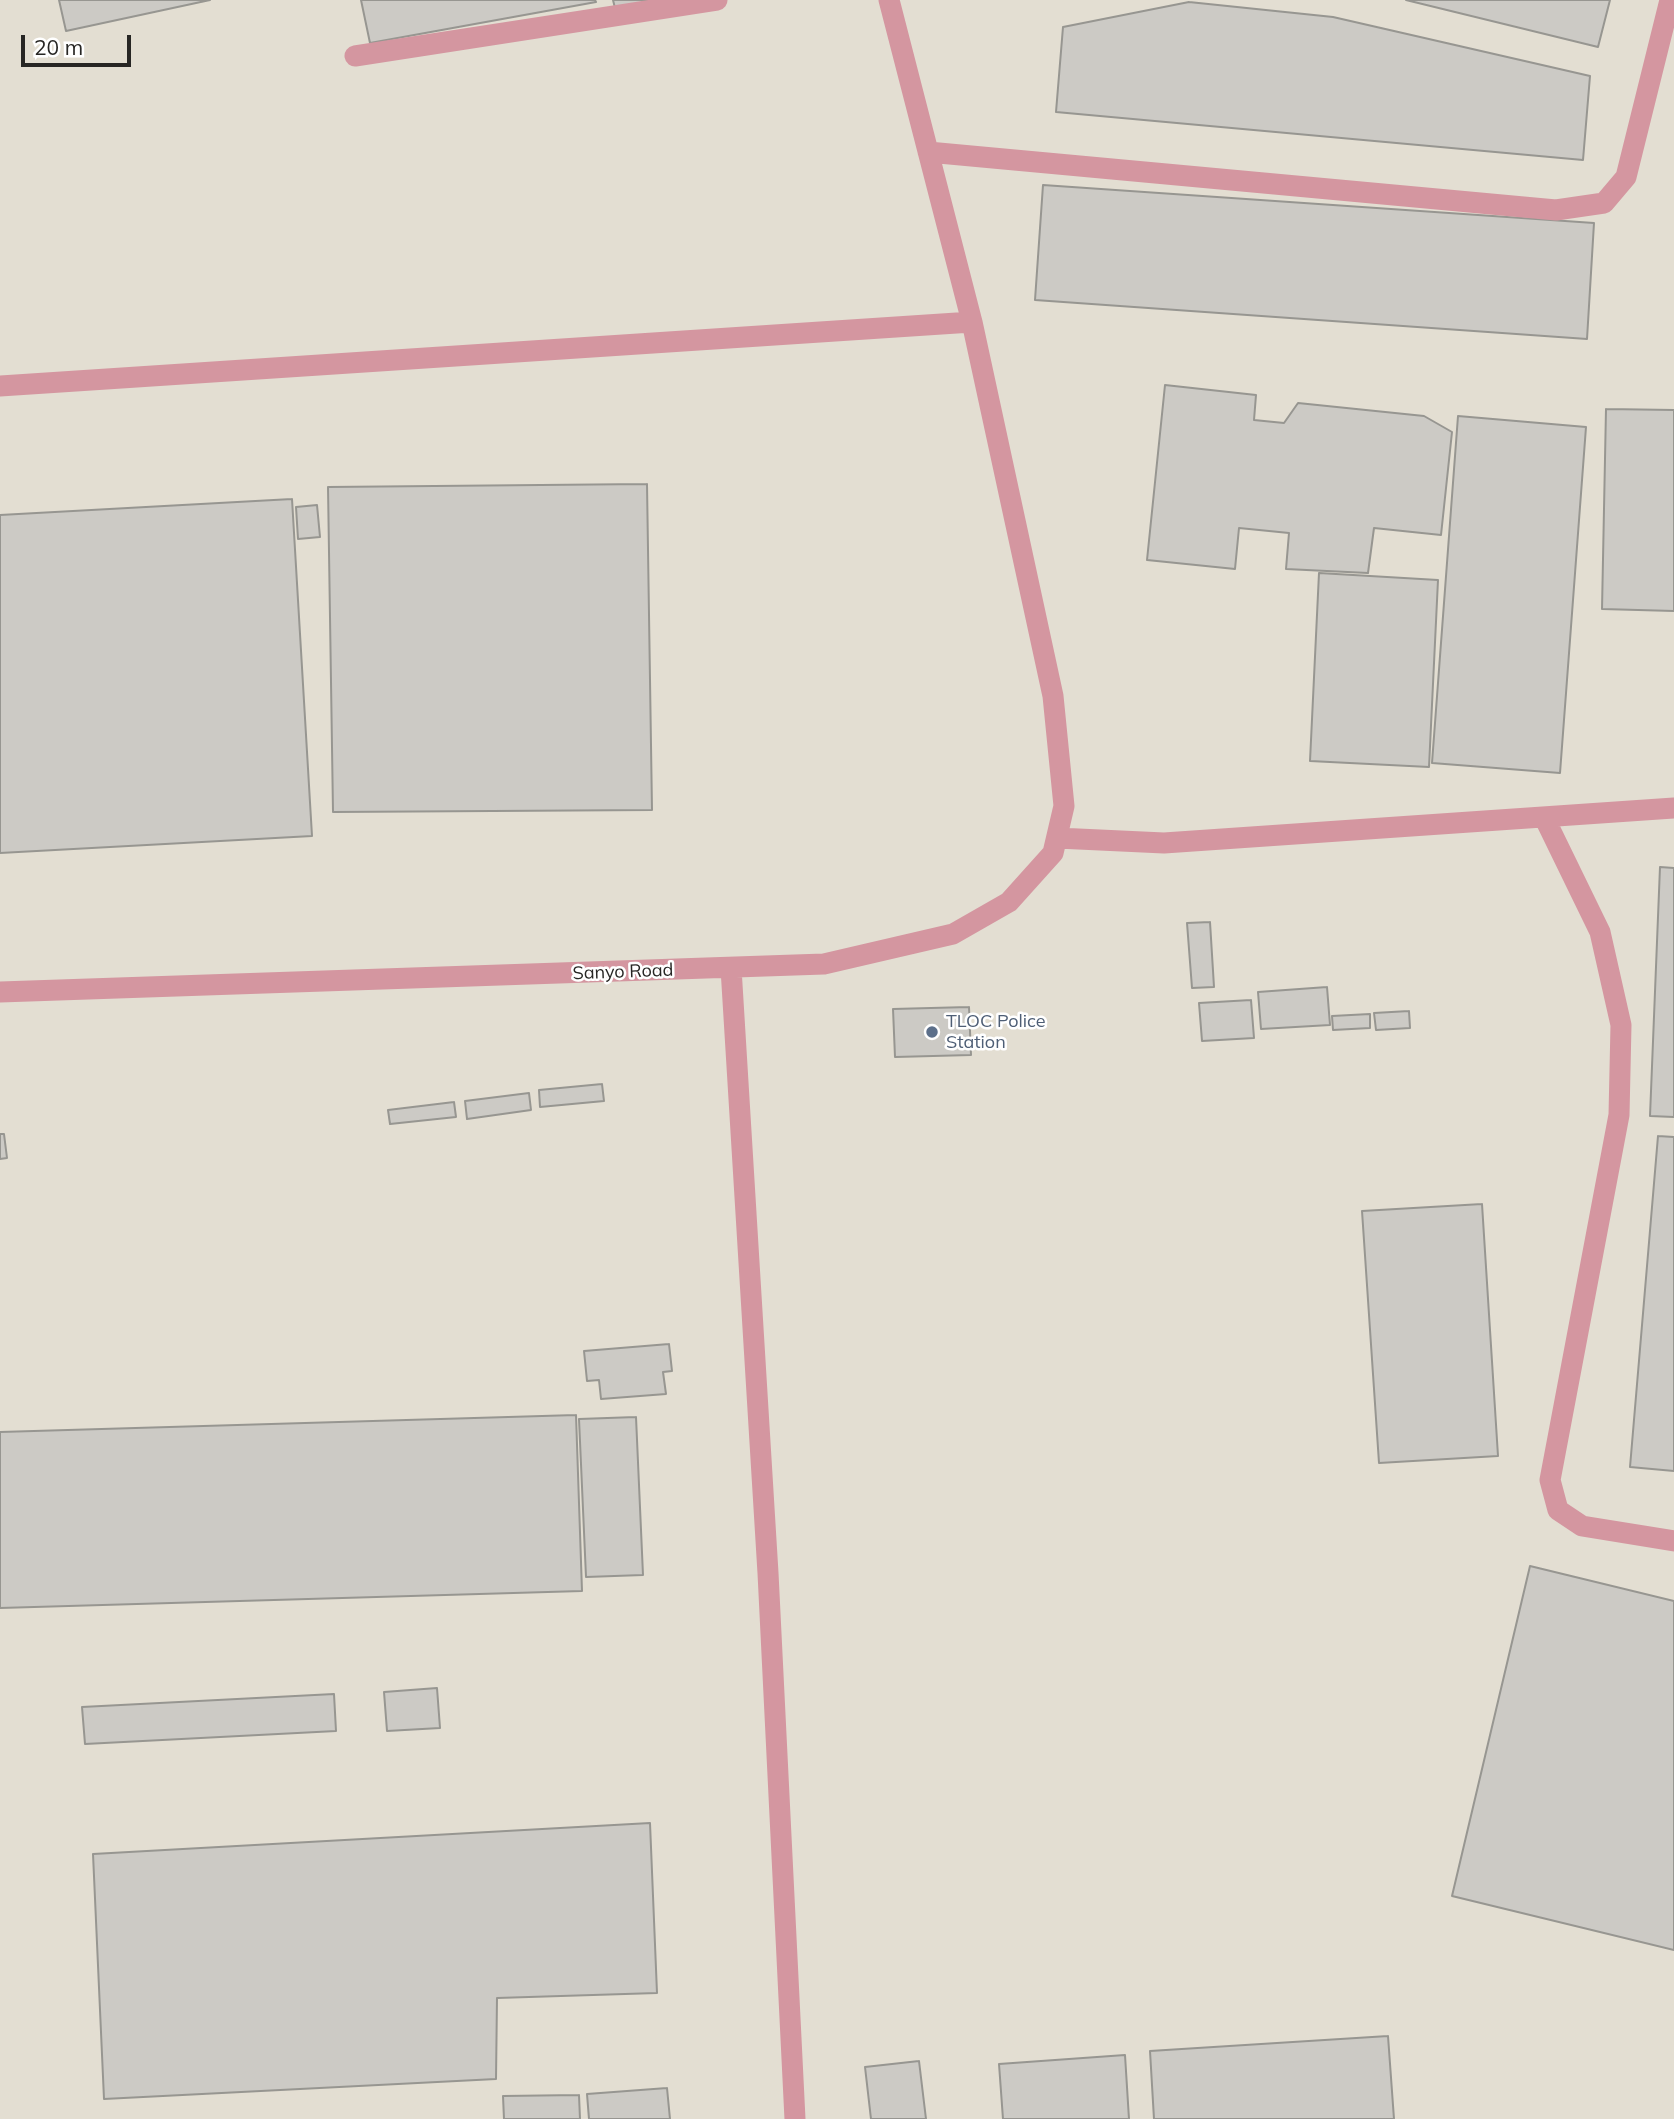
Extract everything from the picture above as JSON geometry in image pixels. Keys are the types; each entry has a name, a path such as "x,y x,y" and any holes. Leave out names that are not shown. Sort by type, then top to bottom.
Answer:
{"street":[{"path":"355,56 716,0"},
{"name":"Sanyo Road","path":"0,992 824,964 953,934 1009,902 1053,853 1064,806 1053,696 972,323 889,0"},
{"path":"928,152 1556,210 1604,203 1626,177 1670,0"},
{"path":"0,386 972,323"},
{"path":"1056,838 1164,843 1674,808"},
{"path":"1544,817 1600,932 1621,1025 1619,1115 1550,1480 1558,1510 1582,1526 1674,1541"},
{"path":"731,968 767,1559 795,2119"}],"shaded area":[{"path":"0,0 1674,0 1674,2119 0,2119"}],"building":[{"path":"59,0 210,0 66,31"},
{"path":"361,0 595,0 596,2 370,43"},
{"path":"613,0 669,0 616,12"},
{"path":"1406,0 1610,0 1598,47"},
{"path":"1189,2 1333,17 1590,76 1583,160 1056,112 1063,27"},
{"path":"1043,185 1594,223 1587,339 1035,300"},
{"path":"1165,385 1256,395 1254,420 1284,423 1298,403 1424,416 1452,432 1441,535 1374,528 1368,573 1286,569 1289,533 1239,528 1235,569 1147,560"},
{"path":"1606,409 1674,410 1674,611 1602,609"},
{"path":"1458,416 1586,427 1560,773 1432,763"},
{"path":"647,484 652,810 333,812 328,487"},
{"path":"292,499 312,836 0,853 0,515"},
{"path":"317,505 320,537 298,539 296,507"},
{"path":"1319,573 1438,580 1429,767 1310,761"},
{"path":"1660,867 1674,868 1674,1117 1650,1116"},
{"path":"1210,922 1214,987 1192,988 1187,923"},
{"path":"1327,987 1330,1025 1261,1029 1258,992"},
{"path":"1251,1000 1254,1038 1202,1041 1199,1003"},
{"name":"TLOC Police Station","path":"969,1007 971,1055 895,1057 893,1009"},
{"path":"1409,1011 1410,1028 1376,1030 1374,1013"},
{"path":"1370,1014 1370,1028 1333,1030 1332,1016"},
{"path":"602,1084 604,1101 540,1107 539,1090"},
{"path":"529,1093 531,1110 467,1119 465,1101"},
{"path":"454,1102 456,1117 390,1124 388,1110"},
{"path":"0,1134 4,1134 7,1158 0,1159"},
{"path":"1658,1136 1674,1137 1674,1471 1630,1467"},
{"path":"1482,1204 1498,1456 1379,1463 1362,1211"},
{"path":"669,1344 672,1371 663,1372 666,1394 601,1399 599,1380 587,1381 584,1351"},
{"path":"576,1415 582,1591 0,1608 0,1432"},
{"path":"636,1417 643,1575 586,1577 579,1419"},
{"path":"1530,1566 1674,1601 1674,1950 1452,1896"},
{"path":"437,1688 440,1728 387,1731 384,1692"},
{"path":"334,1694 336,1731 85,1744 82,1707"},
{"path":"650,1823 657,1993 497,1998 496,2079 104,2099 93,1854"},
{"path":"1388,2036 1394,2119 1154,2119 1150,2051"},
{"path":"1125,2055 1129,2119 1003,2119 999,2064"},
{"path":"919,2061 926,2119 871,2119 865,2067"},
{"path":"667,2088 670,2119 589,2119 587,2094"},
{"path":"579,2095 580,2119 504,2119 503,2096"}],"place":[{"name":"TLOC Police Station","path":"932,1032"}]}
